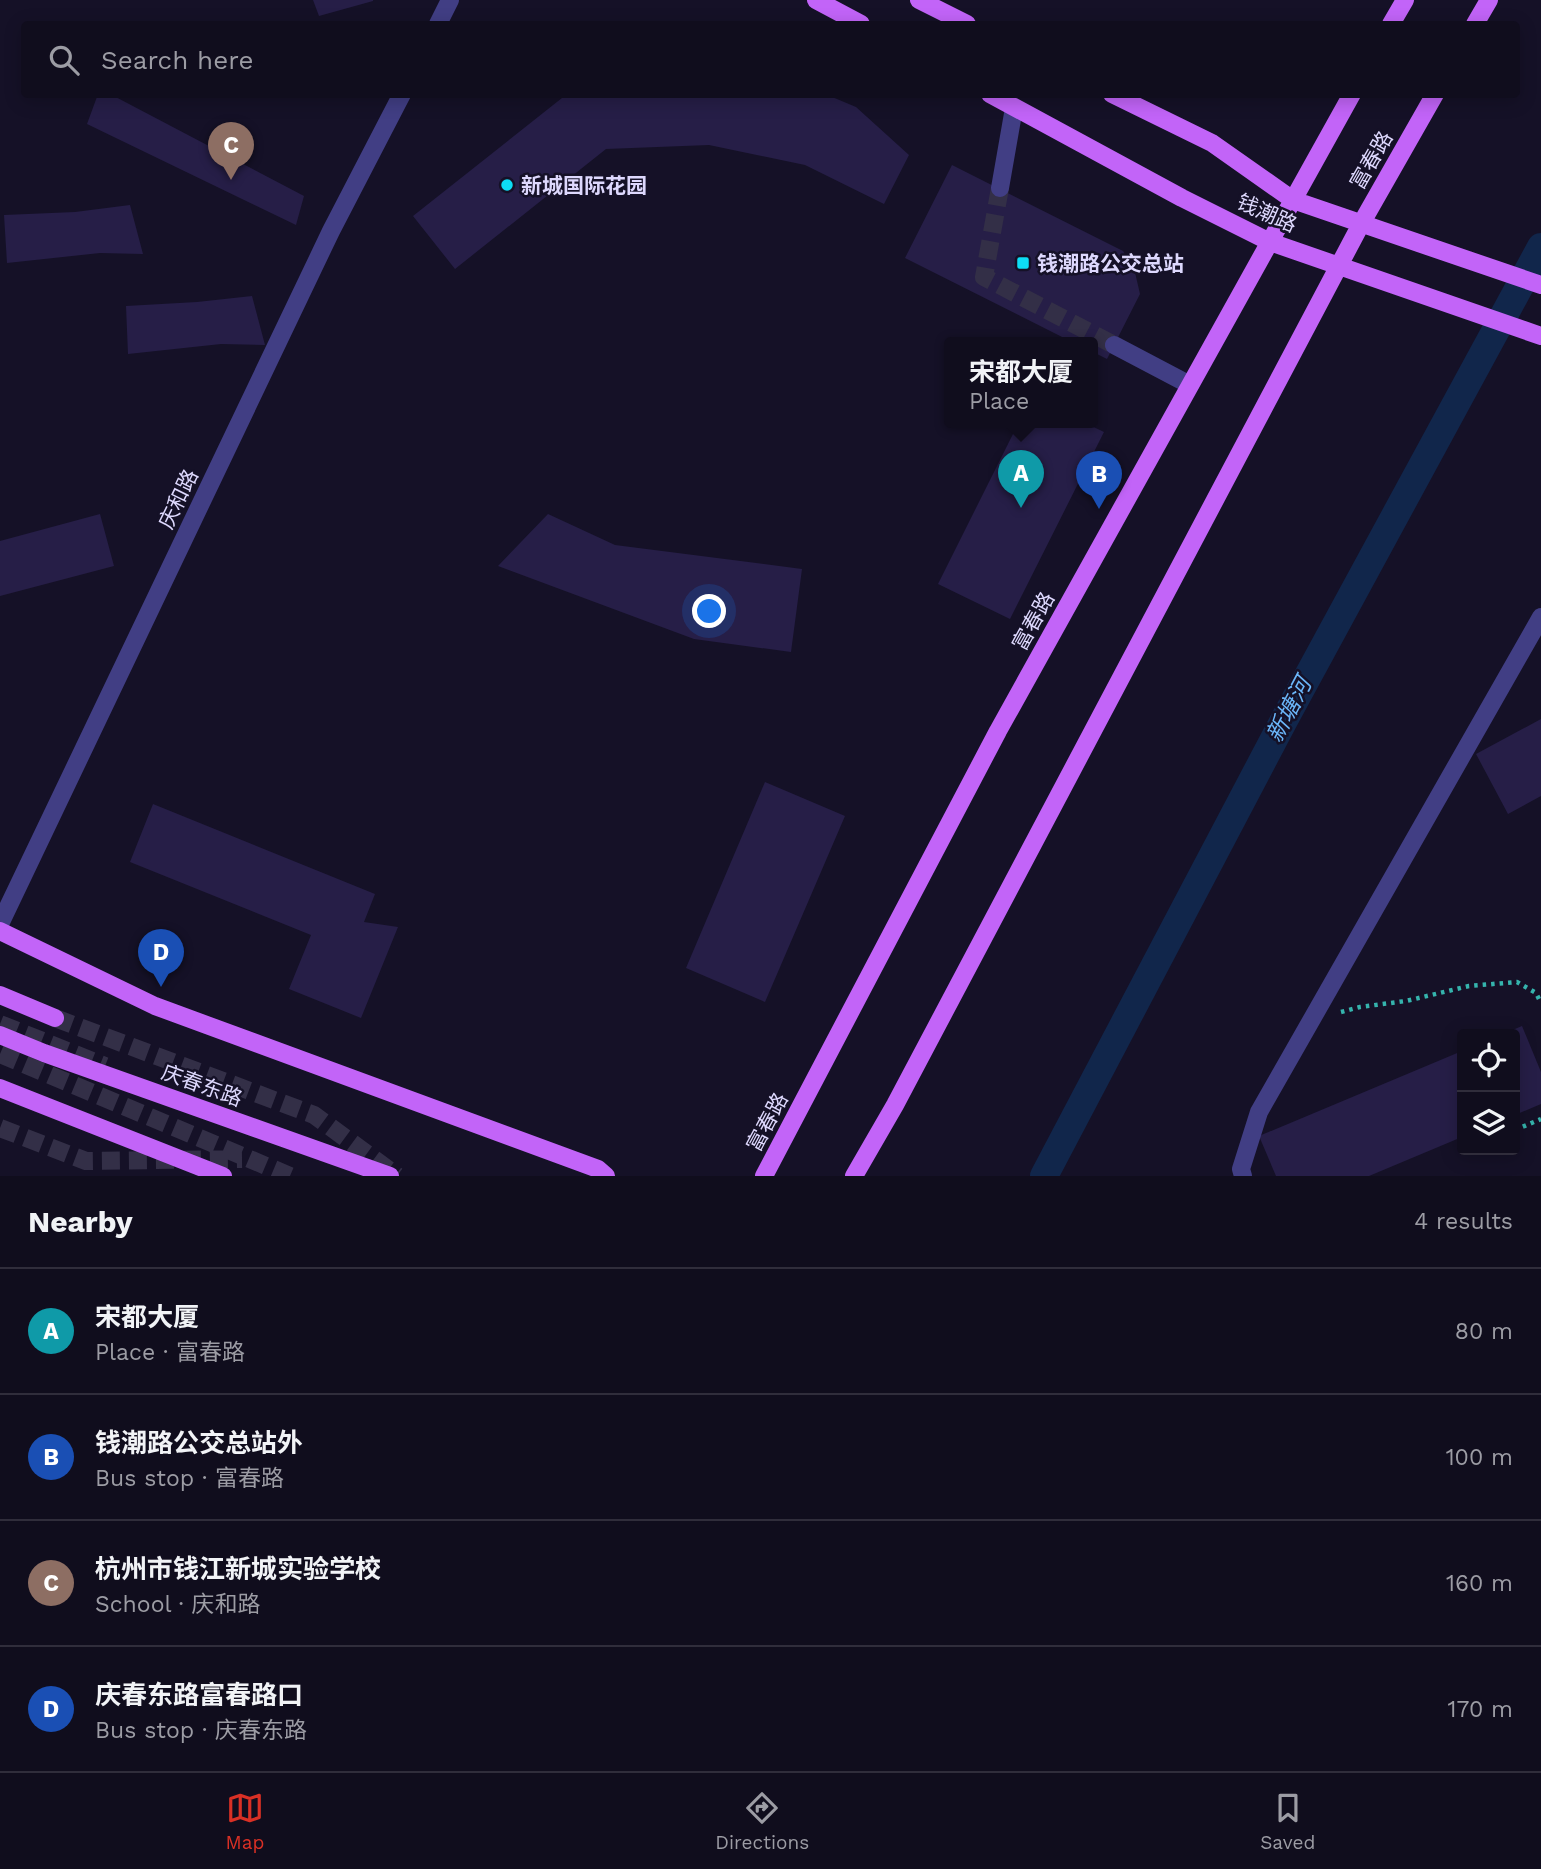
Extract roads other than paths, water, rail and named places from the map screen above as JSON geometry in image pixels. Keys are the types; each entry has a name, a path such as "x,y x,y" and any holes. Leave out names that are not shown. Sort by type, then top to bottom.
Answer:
{"main road":[{"path":"816,0 855,21"},
{"path":"919,0 961,21"},
{"path":"1393,21 1405,0"},
{"path":"1477,21 1489,0"},
{"name":"钱潮路","path":"997,98 1182,198 1270,242 1541,336"},
{"name":"钱潮路","path":"1120,98 1212,143 1293,200 1541,285"},
{"name":"富春路","path":"764,1176 998,731 1350,98"},
{"name":"富春路","path":"854,1176 895,1105 1361,224 1433,98"},
{"path":"0,931 155,1006 585,1164 598,1169 606,1176"},
{"path":"0,995 55,1017"},
{"name":"庆春东路","path":"0,1035 390,1176"},
{"path":"0,1088 223,1176"}],"street":[{"path":"440,21 450,0"},
{"name":"庆和路","path":"0,924 325,244 400,98"},
{"path":"1000,188 1014,108"},
{"path":"1114,345 1190,385"},
{"path":"1243,1176 1241,1169 1259,1111 1541,617"}],"waterway":[{"name":"新塘河","path":"1044,1176 1283,722 1541,247"}],"tunnel":[{"path":"1000,188 984,277 1114,345"},
{"path":"55,1018 314,1115 397,1176"},
{"path":"0,1024 105,1066"},
{"path":"0,1054 290,1176"},
{"path":"0,1128 86,1161 242,1159"}],"place":[{"name":"杭州市钱江新城实验学校","path":"231,180"},
{"name":"新城国际花园","path":"507,185"},
{"name":"钱潮路公交总站","path":"1023,263"},
{"name":"宋都大厦","path":"1021,508"},
{"name":"钱潮路公交总站外","path":"1099,509"},
{"name":"庆春东路富春路口","path":"161,987"}]}
